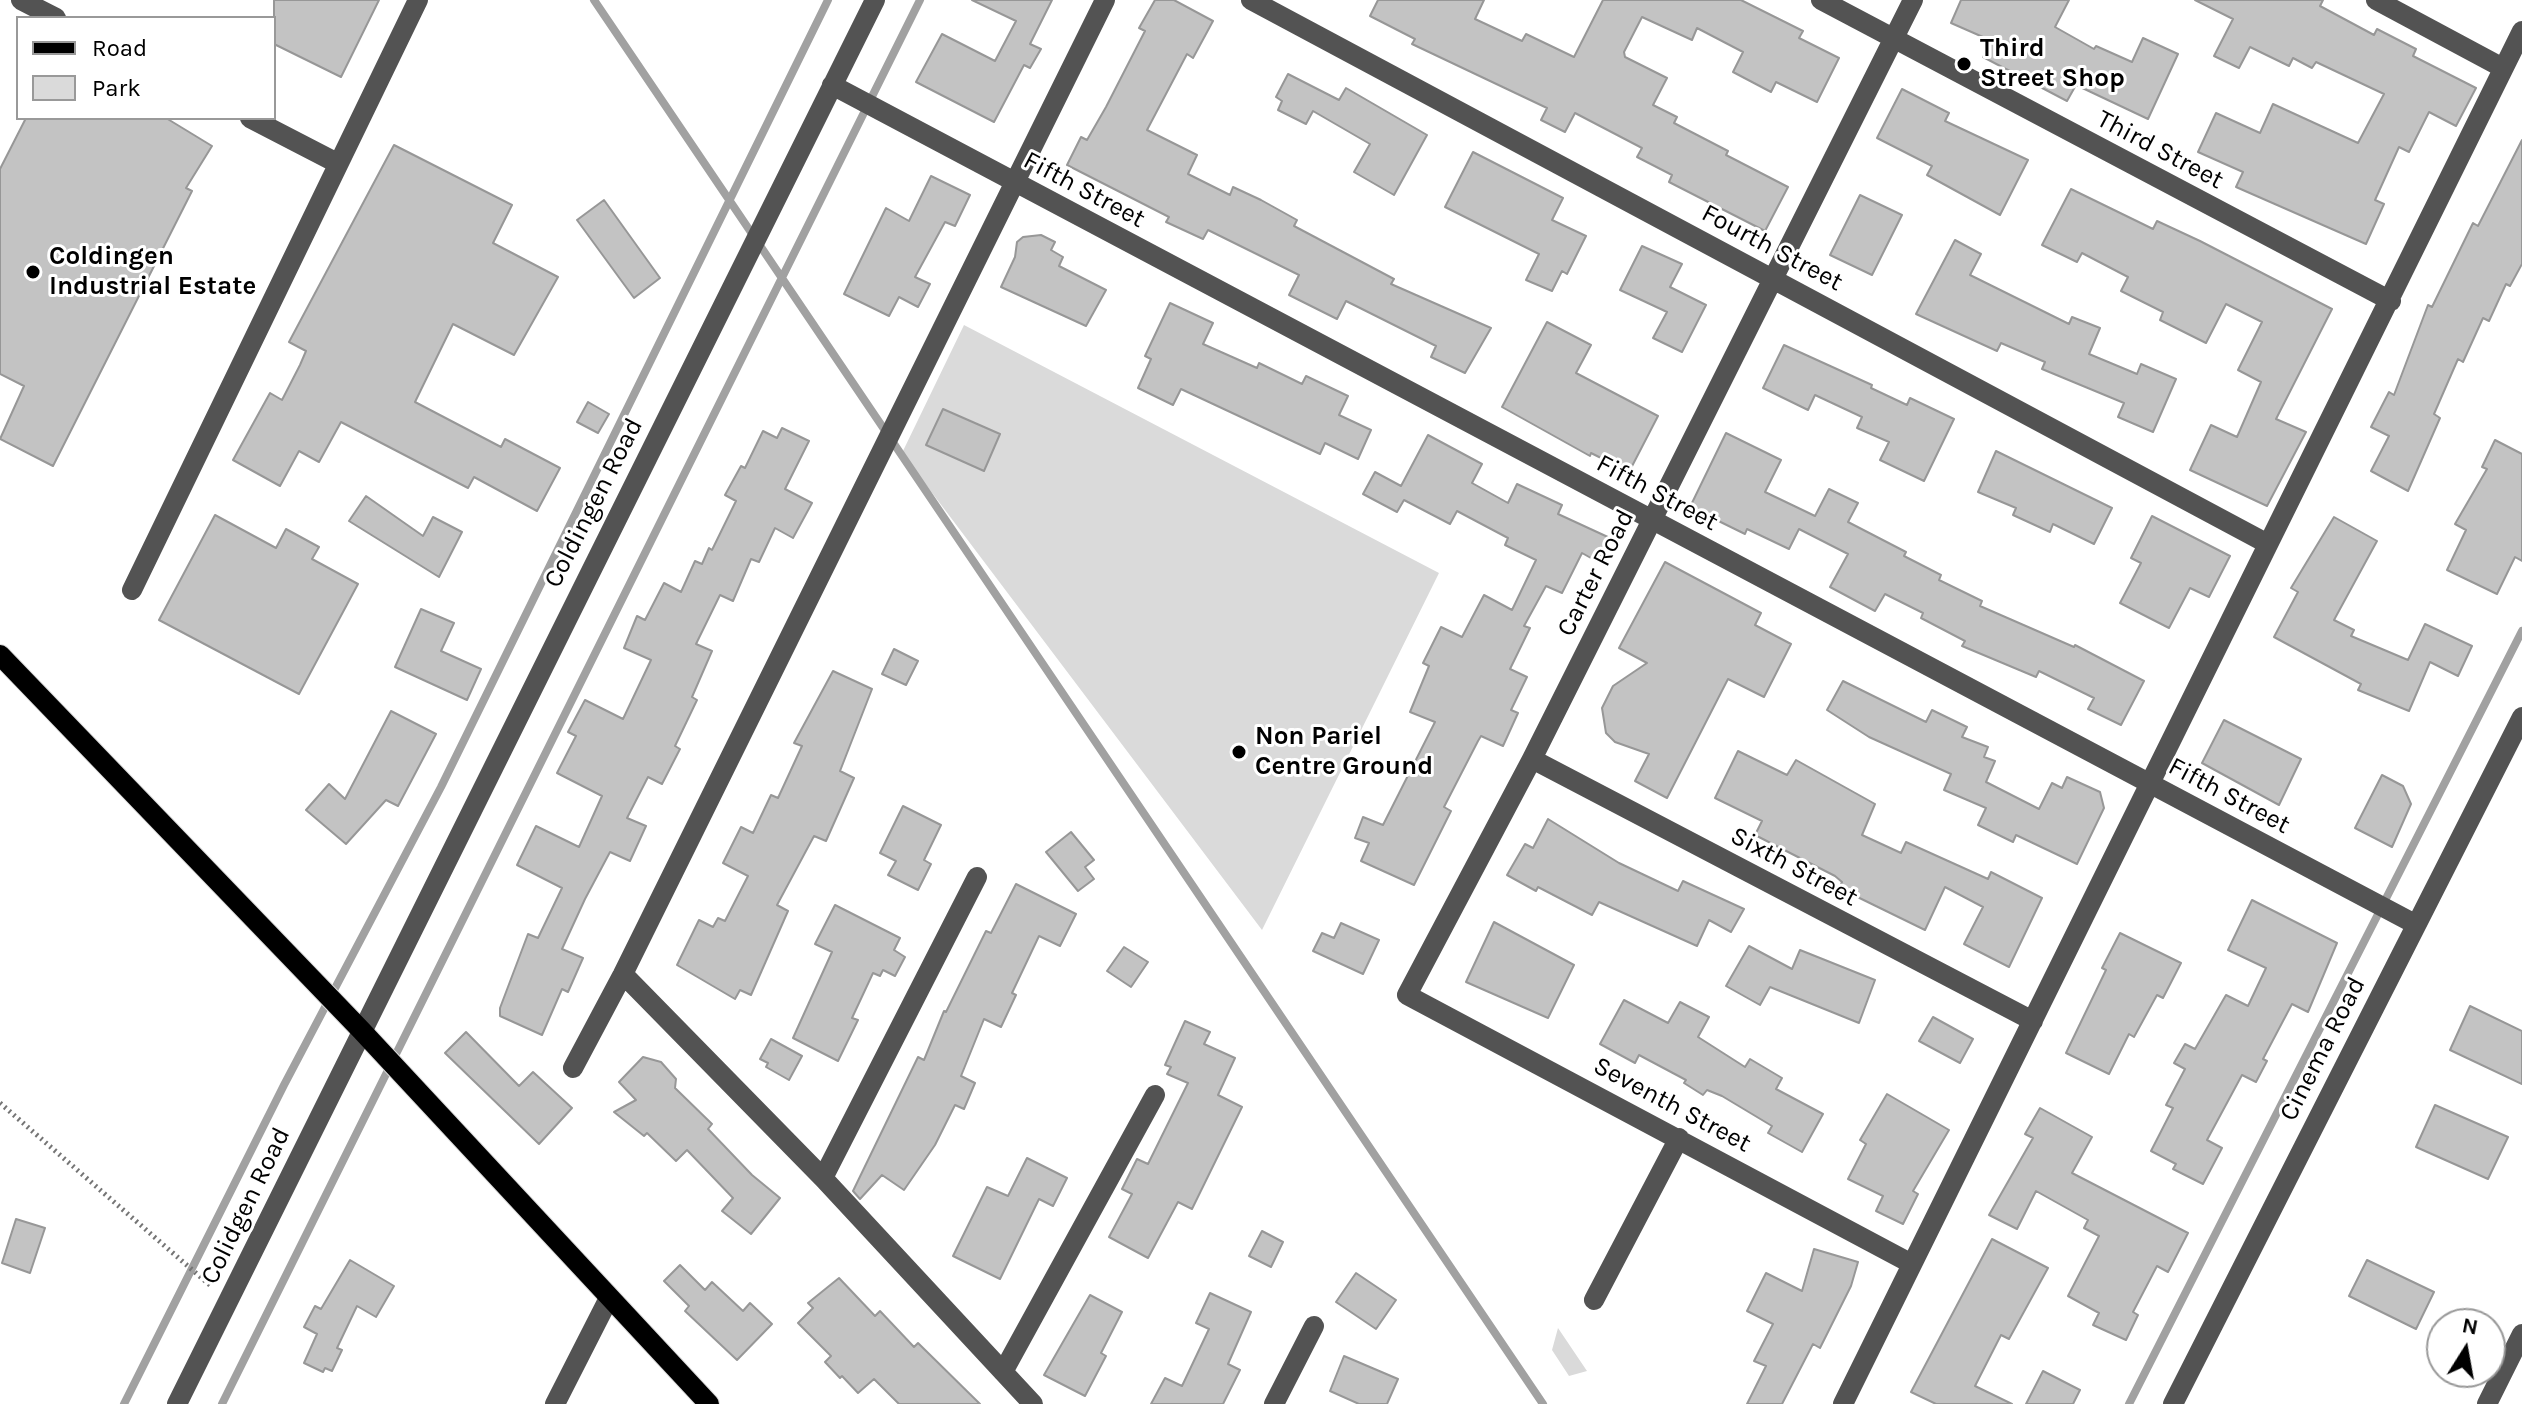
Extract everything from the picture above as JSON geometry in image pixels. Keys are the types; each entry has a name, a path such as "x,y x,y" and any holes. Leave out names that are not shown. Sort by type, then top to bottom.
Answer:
{"main road":[{"path":"0,655 361,1030 709,1404"}],"street":[{"path":"21,0 52,16"},
{"path":"132,590 418,0"},
{"name":"Coldingen Road","path":"361,1030 875,0"},
{"path":"573,1068 623,974 1105,0"},
{"name":"Fourth Street","path":"1251,0 2268,544"},
{"name":"Third Street","path":"1821,0 2391,301"},
{"name":"Carter Road","path":"1407,995 1532,759 1913,0"},
{"path":"2376,0 2503,68"},
{"path":"1843,1404 2522,31"},
{"name":"Fifth Street","path":"832,85 2415,924"},
{"path":"254,120 337,163"},
{"name":"Cinema Road","path":"2173,1404 2522,717"},
{"name":"Sixth Street","path":"1532,759 2033,1021"},
{"path":"823,1178 977,877"},
{"path":"623,974 823,1178 1033,1404"},
{"name":"Seventh Street","path":"1407,995 1912,1264"},
{"name":"Colidgen Road","path":"177,1404 361,1030"},
{"path":"1003,1372 1155,1095"},
{"path":"1594,1300 1679,1138"},
{"path":"555,1404 609,1298"},
{"path":"1274,1404 1314,1326"},
{"path":"2487,1404 2522,1334"}],"path":[{"path":"0,1103 228,1301"}],"green space":[{"name":"Non Pariel Centre Ground","path":"964,325 1439,573 1262,930 902,453"},
{"path":"1558,1328 1587,1371 1569,1376 1552,1350"}],"building":[{"path":"274,0 379,0 341,77 276,45"},
{"path":"972,0 1052,0 1030,44 1041,49 1030,68 1024,65 994,122 916,82 942,34 995,61 1016,21"},
{"path":"1155,0 1174,0 1213,21 1193,58 1187,54 1147,130 1197,155 1188,174 1230,195 1233,187 1261,200 1297,220 1294,226 1394,279 1391,284 1491,328 1465,373 1431,357 1436,346 1346,301 1337,319 1289,295 1299,275 1208,230 1203,239 1166,222 1169,217 1067,165 1081,137 1087,140 1106,107 1145,31 1139,28"},
{"path":"1378,0 1484,0 1475,19 1522,41 1526,34 1574,57 1603,0 1741,0 1803,31 1799,38 1839,58 1817,102 1776,82 1771,92 1733,72 1743,52 1697,28 1692,40 1642,17 1624,52 1625,57 1667,78 1653,105 1677,117 1674,123 1728,151 1726,155 1788,187 1765,231 1669,182 1672,175 1637,157 1642,148 1575,113 1565,132 1541,120 1547,108 1412,44 1415,39 1370,16"},
{"path":"1961,0 2069,0 2055,27 2094,49 2096,46 2132,62 2143,38 2178,54 2148,119 2076,85 2067,101 1983,57 1992,41 1951,23"},
{"path":"2195,0 2323,0 2320,6 2374,35 2377,29 2416,49 2413,56 2476,88 2456,126 2429,112 2409,152 2399,147 2375,200 2384,204 2366,244 2236,187 2243,172 2198,152 2216,113 2260,133 2273,104 2358,143 2384,94 2316,62 2312,68 2293,58 2289,66 2250,47 2239,68 2214,56 2233,19"},
{"path":"1288,74 1339,100 1346,88 1427,135 1394,195 1354,172 1370,144 1313,111 1306,124 1278,110 1282,101 1276,97"},
{"path":"1902,89 1949,113 1945,121 2028,160 2000,215 1927,175 1932,166 1877,138"},
{"path":"25,120 169,120 212,146 186,188 192,191 53,466 0,439 24,386 0,374 0,169"},
{"path":"2522,140 2522,264 2510,286 2506,284 2489,321 2483,318 2463,362 2458,359 2434,414 2440,418 2408,491 2371,471 2389,436 2371,427 2389,392 2394,395 2428,305 2432,307 2473,223 2478,226"},
{"path":"394,145 512,205 493,243 558,277 514,355 453,324 415,402 501,447 505,439 560,468 537,511 474,477 468,488 341,422 319,462 299,451 280,486 233,460 270,393 282,400 300,365 306,351 289,342"},
{"path":"1473,152 1563,198 1552,220 1586,236 1567,274 1562,271 1552,291 1526,280 1539,254 1445,207"},
{"path":"931,176 970,195 955,226 945,222 915,277 930,284 918,307 899,297 889,316 844,294 886,208 909,221"},
{"path":"2071,189 2153,229 2157,221 2332,309 2276,419 2306,432 2267,506 2190,470 2211,425 2237,437 2261,382 2238,370 2262,322 2226,304 2206,343 2160,320 2163,312 2121,291 2128,277 2082,253 2077,262 2042,245"},
{"path":"1860,195 1902,215 1872,275 1830,255"},
{"path":"604,200 660,278 634,298 577,220"},
{"path":"1041,235 1055,242 1051,250 1063,257 1059,266 1106,290 1086,326 1001,287 1015,257 1017,242 1023,237"},
{"path":"1955,240 1981,254 1970,275 2069,324 2072,317 2100,328 2089,354 2137,374 2141,364 2176,379 2153,432 2118,417 2124,403 2042,369 2045,362 2001,343 1997,351 1916,314"},
{"path":"1642,246 1682,264 1670,287 1706,305 1682,352 1653,338 1667,312 1620,290"},
{"path":"1170,303 1213,323 1203,344 1257,368 1259,363 1302,384 1306,376 1348,396 1339,415 1371,430 1358,459 1325,443 1320,454 1181,389 1173,405 1138,388 1151,359 1145,356"},
{"path":"1547,322 1591,345 1576,373 1658,416 1629,472 1591,453 1590,456 1502,407"},
{"path":"1784,345 1872,385 1871,388 1907,405 1910,398 1954,419 1924,481 1880,460 1889,442 1857,428 1862,417 1815,395 1808,410 1763,388"},
{"path":"588,402 609,414 598,433 577,422"},
{"path":"943,409 1000,434 984,471 926,445"},
{"path":"782,428 809,441 785,489 812,503 793,538 775,528 759,562 751,559 733,601 720,595 696,644 712,651 692,697 697,700 675,746 680,749 662,784 648,777 627,818 646,826 630,861 610,852 585,899 562,949 583,958 568,992 562,989 542,1035 500,1016 500,1008 528,934 538,938 562,888 517,865 536,826 579,847 602,796 557,773 576,736 568,732 585,700 623,719 651,660 624,648 637,616 645,620 664,583 681,592 695,561 702,564 709,548 712,550 736,501 725,495 741,466 745,468 763,431 777,438"},
{"path":"1726,433 1781,460 1765,492 1815,516 1829,489 1858,503 1848,522 1906,552 1904,556 1941,575 1939,580 1982,601 1980,606 2075,645 2144,681 2121,725 2088,709 2094,698 2039,671 2036,677 1962,646 1965,641 1921,618 1923,613 1885,594 1875,611 1830,587 1848,554 1799,529 1789,549 1747,529 1745,534 1690,507"},
{"path":"1428,435 1482,464 1472,483 1508,503 1517,484 1562,505 1558,514 1610,538 1598,562 1582,553 1562,593 1546,586 1524,626 1530,628 1510,669 1527,677 1511,710 1518,713 1503,746 1481,736 1444,807 1451,811 1414,885 1361,861 1369,843 1355,838 1363,817 1383,825 1435,722 1410,712 1429,666 1423,663 1441,627 1462,637 1484,595 1512,610 1536,560 1505,545 1508,538 1457,511 1450,524 1404,500 1397,512 1363,494 1375,472 1401,486"},
{"path":"2495,440 2522,454 2522,561 2515,557 2497,594 2447,570 2466,530 2455,524 2487,469 2482,467"},
{"path":"1996,451 2112,508 2094,544 2053,524 2050,532 2013,515 2016,508 1978,492"},
{"path":"366,496 423,536 433,517 462,532 439,577 349,521"},
{"path":"215,515 276,548 286,529 319,547 312,559 358,584 299,694 159,620"},
{"path":"2152,516 2230,556 2209,597 2190,588 2169,628 2120,603 2141,563 2131,558"},
{"path":"2334,517 2377,541 2334,620 2354,630 2351,636 2408,660 2425,624 2472,646 2458,676 2430,662 2409,711 2358,690 2361,684 2274,637 2298,592 2291,588"},
{"path":"1665,562 1761,613 1755,625 1791,644 1764,697 1728,679 1667,798 1635,781 1649,754 1615,742 1606,733 1602,708 1613,686 1647,663 1619,648"},
{"path":"421,609 454,623 441,651 481,669 467,700 395,667"},
{"path":"894,649 918,661 906,685 882,674"},
{"path":"833,671 872,689 840,771 854,778 826,841 814,836 777,905 788,911 751,995 740,990 735,999 677,965 699,920 713,927 718,918 725,921 748,876 723,863 741,827 753,833 771,795 778,798 802,746 794,743"},
{"path":"1843,681 1926,722 1932,710 1967,727 1962,737 1988,747 1984,757 1995,761 1986,782 2039,809 2052,783 2062,788 2067,777 2100,792 2104,808 2077,864 2016,835 2013,842 1978,825 1986,808 1944,790 1951,774 1869,737 1827,710"},
{"path":"391,711 436,734 398,806 386,800 346,844 306,810 329,784 345,799"},
{"path":"2224,720 2301,759 2279,805 2202,763"},
{"path":"1738,751 1787,775 1796,760 1875,804 1862,835 1901,853 1906,842 1988,879 1991,872 2042,898 2009,967 1964,944 1983,907 1945,887 1925,930 1839,888 1842,882 1835,876 1755,835 1762,821 1715,798"},
{"path":"2382,775 2403,786 2411,804 2392,847 2355,828"},
{"path":"903,806 941,825 924,860 931,864 918,890 888,875 896,861 880,853"},
{"path":"1548,819 1619,863 1678,891 1683,881 1744,909 1731,932 1709,920 1697,946 1599,902 1592,915 1538,887 1536,891 1507,875 1525,844 1533,848"},
{"path":"1071,832 1094,860 1085,867 1094,879 1078,891 1046,852"},
{"path":"1016,884 1076,914 1060,946 1039,936 1012,993 1016,995 1001,1027 984,1019 961,1076 975,1083 964,1109 955,1105 935,1145 904,1190 882,1175 860,1199 853,1191 918,1057 924,1060 944,1011 986,931 991,933"},
{"path":"2252,900 2337,943 2308,1012 2292,1004 2263,1059 2267,1061 2256,1082 2242,1075 2207,1140 2222,1148 2203,1184 2173,1169 2176,1164 2151,1151 2173,1108 2166,1105 2185,1069 2174,1063 2185,1044 2195,1049 2226,995 2248,1006 2266,968 2228,950"},
{"path":"835,905 900,938 894,950 905,957 895,976 883,970 880,976 873,973 852,1018 858,1020 838,1061 793,1038 832,952 815,944"},
{"path":"1494,922 1574,965 1548,1018 1466,982"},
{"path":"1341,923 1379,940 1363,974 1313,951 1322,933 1334,938"},
{"path":"2120,933 2181,963 2163,998 2157,995 2134,1037 2129,1034 2109,1074 2066,1053 2106,970 2102,968"},
{"path":"1749,946 1792,969 1800,950 1875,980 1859,1023 1770,987 1760,1005 1726,986"},
{"path":"1124,947 1148,962 1131,987 1107,971"},
{"path":"1624,1000 1668,1023 1680,1002 1709,1017 1698,1037 1745,1067 1750,1059 1782,1078 1776,1089 1823,1114 1802,1152 1768,1133 1772,1126 1722,1096 1707,1090 1703,1095 1684,1083 1686,1080 1639,1055 1635,1063 1600,1044"},
{"path":"2470,1006 2522,1031 2522,1084 2450,1050"},
{"path":"1933,1017 1973,1039 1960,1063 1919,1041"},
{"path":"1185,1021 1210,1032 1204,1044 1235,1058 1218,1095 1242,1107 1192,1209 1178,1202 1148,1258 1109,1237 1132,1194 1122,1189 1137,1159 1148,1164 1188,1083 1167,1074 1171,1067 1165,1065"},
{"path":"466,1032 519,1086 533,1072 572,1108 539,1144 445,1053"},
{"path":"771,1039 802,1056 789,1080 766,1067 768,1063 760,1059"},
{"path":"643,1057 661,1062 676,1079 675,1088 712,1124 708,1129 752,1175 780,1198 751,1234 722,1211 733,1198 687,1150 676,1161 647,1133 644,1136 614,1112 636,1100 619,1082"},
{"path":"1887,1094 1949,1130 1913,1191 1918,1194 1903,1224 1876,1211 1883,1196 1848,1179 1866,1144 1860,1140"},
{"path":"2435,1105 2508,1137 2488,1179 2416,1147"},
{"path":"2040,1108 2092,1137 2072,1173 2188,1233 2168,1272 2157,1266 2133,1312 2138,1315 2126,1340 2093,1325 2099,1313 2068,1296 2099,1236 2084,1228 2088,1220 2036,1191 2017,1229 1989,1215 2033,1138 2025,1134"},
{"path":"1027,1158 1067,1178 1053,1206 1039,1199 1000,1279 953,1256 987,1187 1008,1196"},
{"path":"16,1219 45,1228 30,1273 2,1263"},
{"path":"1262,1231 1283,1242 1271,1267 1249,1256"},
{"path":"1992,1239 2048,1268 2009,1339 2001,1335 1975,1386 2012,1404 1936,1404 1911,1392"},
{"path":"1814,1249 1858,1262 1851,1286 1820,1348 1813,1344 1782,1404 1747,1404 1766,1366 1754,1361 1773,1324 1747,1311 1766,1273 1802,1291"},
{"path":"350,1260 394,1286 376,1317 357,1306 337,1348 342,1350 332,1371 325,1368 323,1372 304,1363 317,1334 304,1327 315,1306 321,1309"},
{"path":"2367,1260 2434,1292 2416,1329 2349,1296"},
{"path":"680,1265 705,1290 712,1282 743,1311 750,1303 772,1324 737,1360 685,1311 689,1306 664,1281"},
{"path":"1356,1273 1396,1300 1376,1329 1336,1302"},
{"path":"839,1278 875,1316 880,1311 914,1347 918,1343 980,1404 899,1404 874,1379 858,1393 842,1376 840,1378 825,1362 831,1356 798,1323 813,1308 808,1303"},
{"path":"1210,1293 1251,1312 1228,1364 1240,1370 1223,1404 1151,1404 1165,1378 1182,1386 1209,1329 1196,1323"},
{"path":"1090,1295 1122,1312 1101,1353 1106,1356 1085,1396 1044,1375"},
{"path":"1344,1356 1398,1379 1387,1404 1359,1404 1330,1391"},
{"path":"2043,1371 2080,1390 2073,1404 2026,1404"}],"waterway":[{"path":"594,0 1543,1404"},
{"path":"124,1404 284,1085 441,787 828,0"},
{"path":"222,1404 920,0"},
{"path":"2129,1404 2522,631"}],"place":[{"name":"Third Street Shop","path":"1964,64"},
{"name":"Coldingen Industrial Estate","path":"33,272"},
{"name":"Non Pariel Centre Ground","path":"1239,752"}]}
